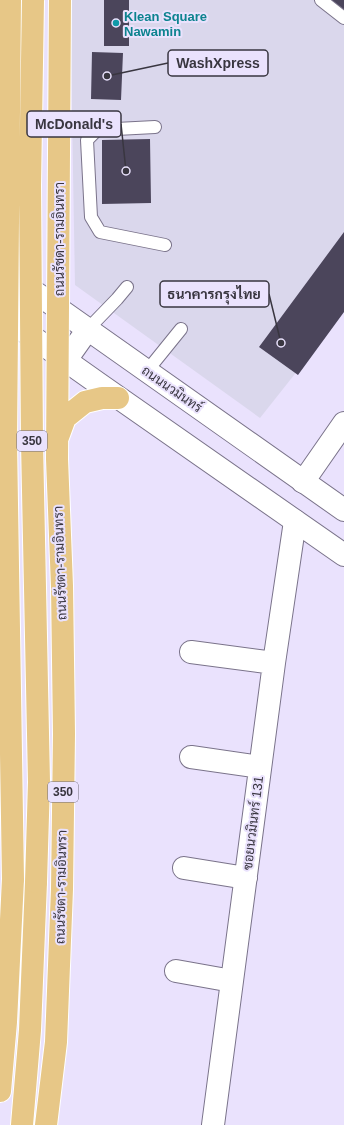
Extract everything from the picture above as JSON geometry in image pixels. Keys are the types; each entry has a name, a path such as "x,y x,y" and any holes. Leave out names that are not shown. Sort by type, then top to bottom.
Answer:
{"main road":[{"name":"350","path":"0,1091 6,1022 12,879 6,442 10,0"},
{"name":"ถนนรัชดา-รามอินทรา","path":"22,1125 30,1030 39,782 32,434 30,185 33,0"},
{"name":"ถนนรัชดา-รามอินทรา","path":"46,1125 56,1042 62,888 64,734 62,586 57,449 62,358 58,264 60,1"},
{"path":"0,27 26,34 46,25 60,1"},
{"path":"0,432 19,427 32,433 57,449 65,418 85,402 102,398 118,398"}],"street":[{"name":"ถนนนวมินทร์","path":"0,268 344,510"},
{"path":"0,314 118,398 344,554"},
{"path":"62,358 88,329"},
{"path":"303,482 344,424"},
{"name":"ซอยนวมินทร์ 131","path":"213,1125 274,663 295,521"},
{"path":"191,652 274,663"},
{"path":"191,757 260,768"},
{"path":"184,868 246,878"},
{"path":"176,971 232,981"}],"lane":[{"path":"321,0 344,18"},
{"path":"155,127 97,130 87,140 91,217 100,232 164,245"},
{"path":"88,329 117,299 127,286"},
{"path":"147,371 181,329"}],"shaded area":[{"path":"70,0 344,0 344,312 260,418 75,285"}],"building":[{"name":"Klean Square Nawamin","path":"104,0 129,0 129,46 104,46"},
{"path":"327,0 344,0 344,13"},
{"path":"92,52 123,53 121,100 91,99"},
{"path":"150,139 151,203 102,204 102,140"},
{"path":"344,232 344,312 298,375 259,347"}],"place":[{"name":"Klean Square Nawamin","path":"116,23"},
{"name":"WashXpress","path":"107,76"},
{"name":"McDonald's","path":"126,171"},
{"name":"ธนาคารกรุงไทย","path":"281,343"}]}
